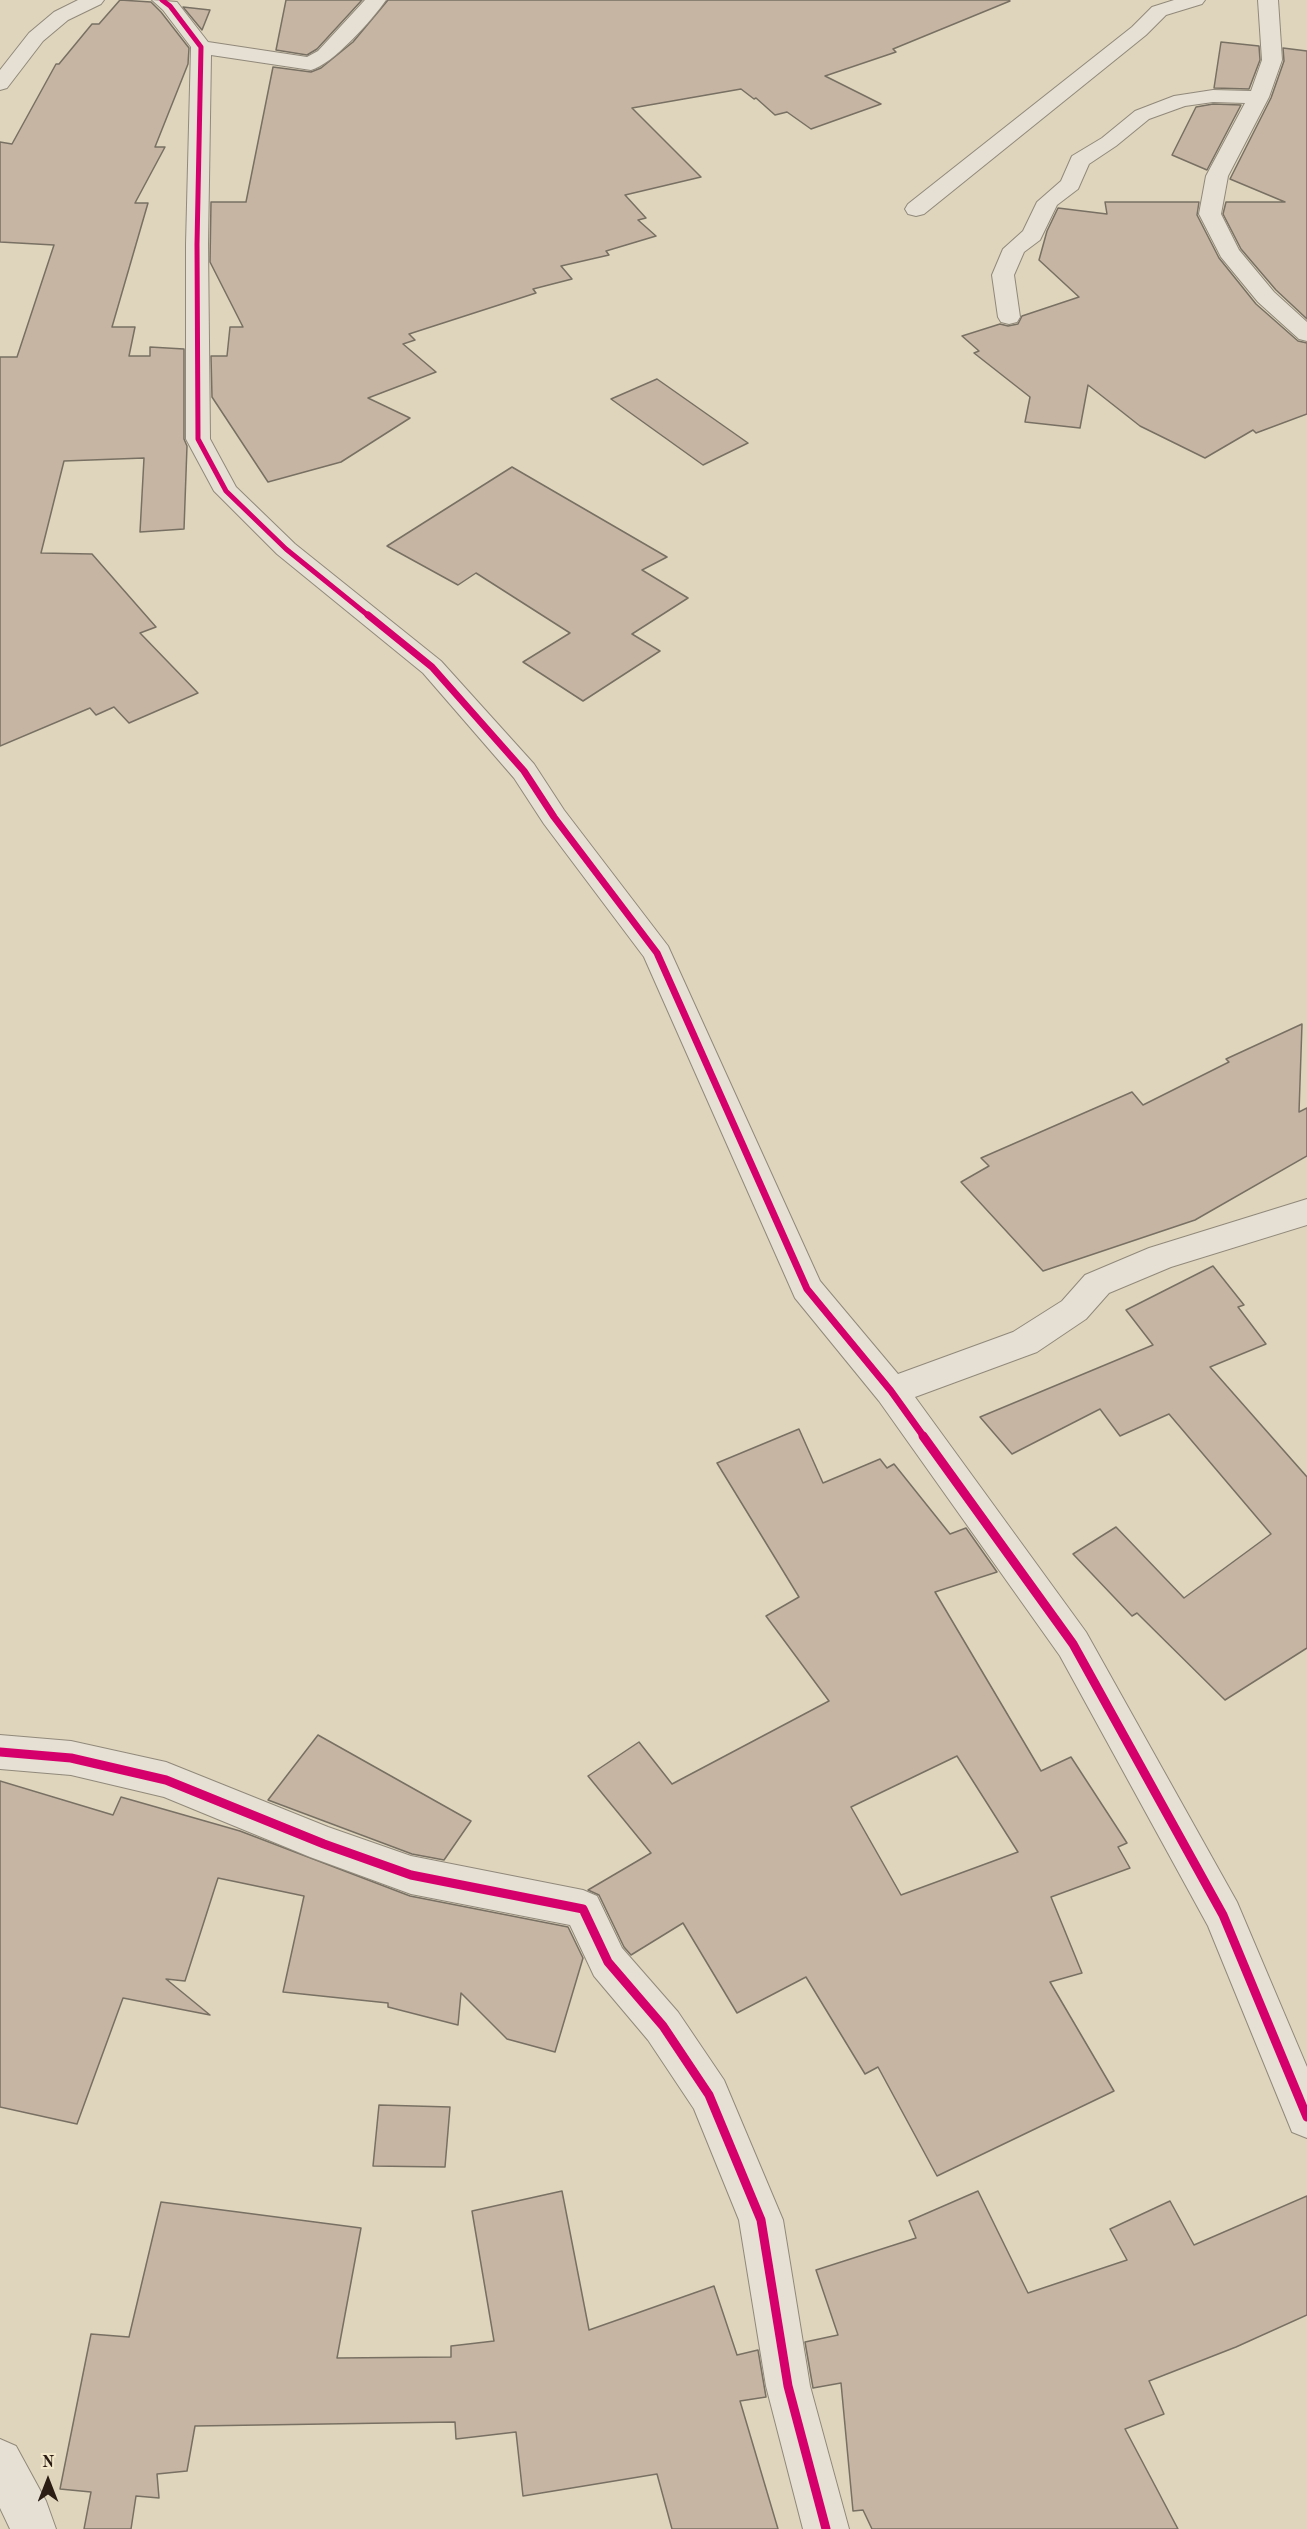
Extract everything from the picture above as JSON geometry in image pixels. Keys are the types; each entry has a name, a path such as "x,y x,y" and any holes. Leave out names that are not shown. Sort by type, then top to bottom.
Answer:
{"street":[{"path":"0,84 36,37 61,16 94,0"},
{"path":"162,0 170,6 201,47 197,256 198,440 226,491 286,549 432,667 524,771 554,817 657,953 807,1289 891,1391 1073,1644 1223,1915 1307,2117"},
{"path":"201,47 246,56 311,64 324,55 376,0"},
{"path":"916,209 1139,31 1159,11 1195,0"},
{"path":"1268,0 1272,60 1259,97 1217,176 1210,214 1229,252 1266,297 1307,334"},
{"path":"1010,316 1003,275 1014,249 1032,235 1048,202 1070,184 1080,161 1109,142 1142,115 1181,100 1213,96 1259,97"},
{"path":"891,1391 1025,1342 1074,1310 1098,1284 1161,1257 1307,1212"},
{"path":"0,1752 71,1758 166,1780 324,1844 411,1875 583,1909 608,1962 663,2026 709,2095 761,2220 788,2386 826,2529"},
{"path":"0,2462 30,2517 33,2529"}],"building":[{"path":"120,0 151,2 189,48 188,64 155,147 165,147 135,203 148,203 112,327 135,327 129,356 150,356 150,347 184,349 184,439 187,446 184,529 140,532 144,458 64,461 41,553 92,554 156,627 140,633 198,693 129,723 114,707 96,715 90,708 0,746 0,357 17,357 54,245 0,242 0,142 12,144 56,64 59,64 92,24 99,24"},
{"path":"286,0 362,0 317,49 307,55 276,50"},
{"path":"388,0 1010,1 893,49 896,52 825,76 881,104 811,129 787,112 775,115 756,98 754,99 741,89 632,108 701,177 625,195 646,218 638,220 656,236 606,251 609,255 561,266 572,279 533,289 536,293 409,334 415,340 403,344 436,372 368,398 410,418 341,462 268,482 212,397 211,356 227,356 230,327 243,327 210,262 211,202 246,202 273,67 311,72 321,68 353,42"},
{"path":"183,7 210,10 202,30"},
{"path":"1221,42 1259,46 1260,60 1249,89 1214,88"},
{"path":"1283,48 1307,51 1307,319 1276,290 1241,249 1223,214 1226,202 1285,202 1230,179 1271,98 1284,61"},
{"path":"1213,104 1241,105 1207,170 1172,155 1196,107"},
{"path":"1105,202 1199,202 1197,215 1219,258 1256,304 1298,341 1307,343 1307,414 1256,433 1253,430 1205,458 1140,426 1088,385 1080,428 1025,422 1030,397 974,353 979,351 962,336 1000,324 1008,326 1018,324 1022,316 1079,297 1039,260 1047,231 1058,208 1107,214"},
{"path":"657,379 748,443 703,465 611,399"},
{"path":"512,467 667,557 642,570 688,598 632,634 660,651 583,701 523,662 570,633 476,573 458,585 387,546"},
{"path":"1302,1024 1299,1112 1307,1108 1307,1156 1195,1220 1043,1271 961,1182 989,1166 981,1158 1132,1092 1143,1105 1229,1062 1226,1059"},
{"path":"1213,1266 1244,1305 1238,1307 1266,1344 1210,1367 1307,1477 1307,1648 1225,1700 1137,1613 1132,1616 1073,1554 1116,1527 1184,1598 1271,1534 1169,1414 1120,1436 1100,1409 1012,1454 980,1417 1153,1345 1126,1310"},
{"path":"799,1429 823,1483 880,1459 887,1468 894,1464 950,1534 966,1528 997,1572 935,1592 1041,1771 1071,1757 1127,1843 1118,1847 1130,1868 1051,1897 1082,1973 1050,1982 1114,2091 937,2176 878,2067 865,2074 806,1977 737,2013 683,1923 631,1955 624,1947 599,1895 588,1890 651,1853 588,1776 639,1742 672,1784 829,1701 766,1616 799,1597 717,1463","holes":["957,1756 1018,1852 901,1895 851,1807"]},
{"path":"318,1735 471,1821 444,1860 412,1854 268,1800"},
{"path":"0,1781 113,1815 121,1797 240,1831 410,1896 568,1927 583,1958 555,2052 507,2039 461,1993 458,2025 388,2007 388,2003 283,1992 304,1896 218,1878 185,1981 166,1979 210,2015 123,1998 77,2124 0,2107"},
{"path":"379,2105 450,2107 445,2167 373,2166"},
{"path":"562,2191 589,2330 714,2286 737,2355 758,2350 766,2397 740,2401 778,2529 672,2529 657,2474 523,2496 516,2432 456,2439 455,2422 195,2426 187,2471 157,2474 159,2498 136,2496 131,2529 84,2529 91,2492 60,2489 91,2334 129,2337 161,2202 361,2228 337,2358 451,2357 451,2346 494,2341 472,2211"},
{"path":"978,2191 1028,2293 1127,2260 1110,2229 1170,2201 1194,2245 1307,2196 1307,2315 1236,2347 1149,2381 1164,2414 1125,2429 1178,2529 872,2529 863,2510 853,2511 841,2383 813,2388 805,2342 838,2335 816,2270 916,2238 909,2221"}],"cycle path":[{"path":"162,0 170,6 201,47 197,244 198,439 226,491 286,549 432,667 524,771 554,817 657,953 807,1289 891,1391 1073,1644 1223,1915 1307,2117"},
{"path":"0,1752 71,1758 166,1780 324,1844 411,1875 583,1909 608,1962 663,2026 709,2095 761,2220 788,2386 826,2529"}]}
